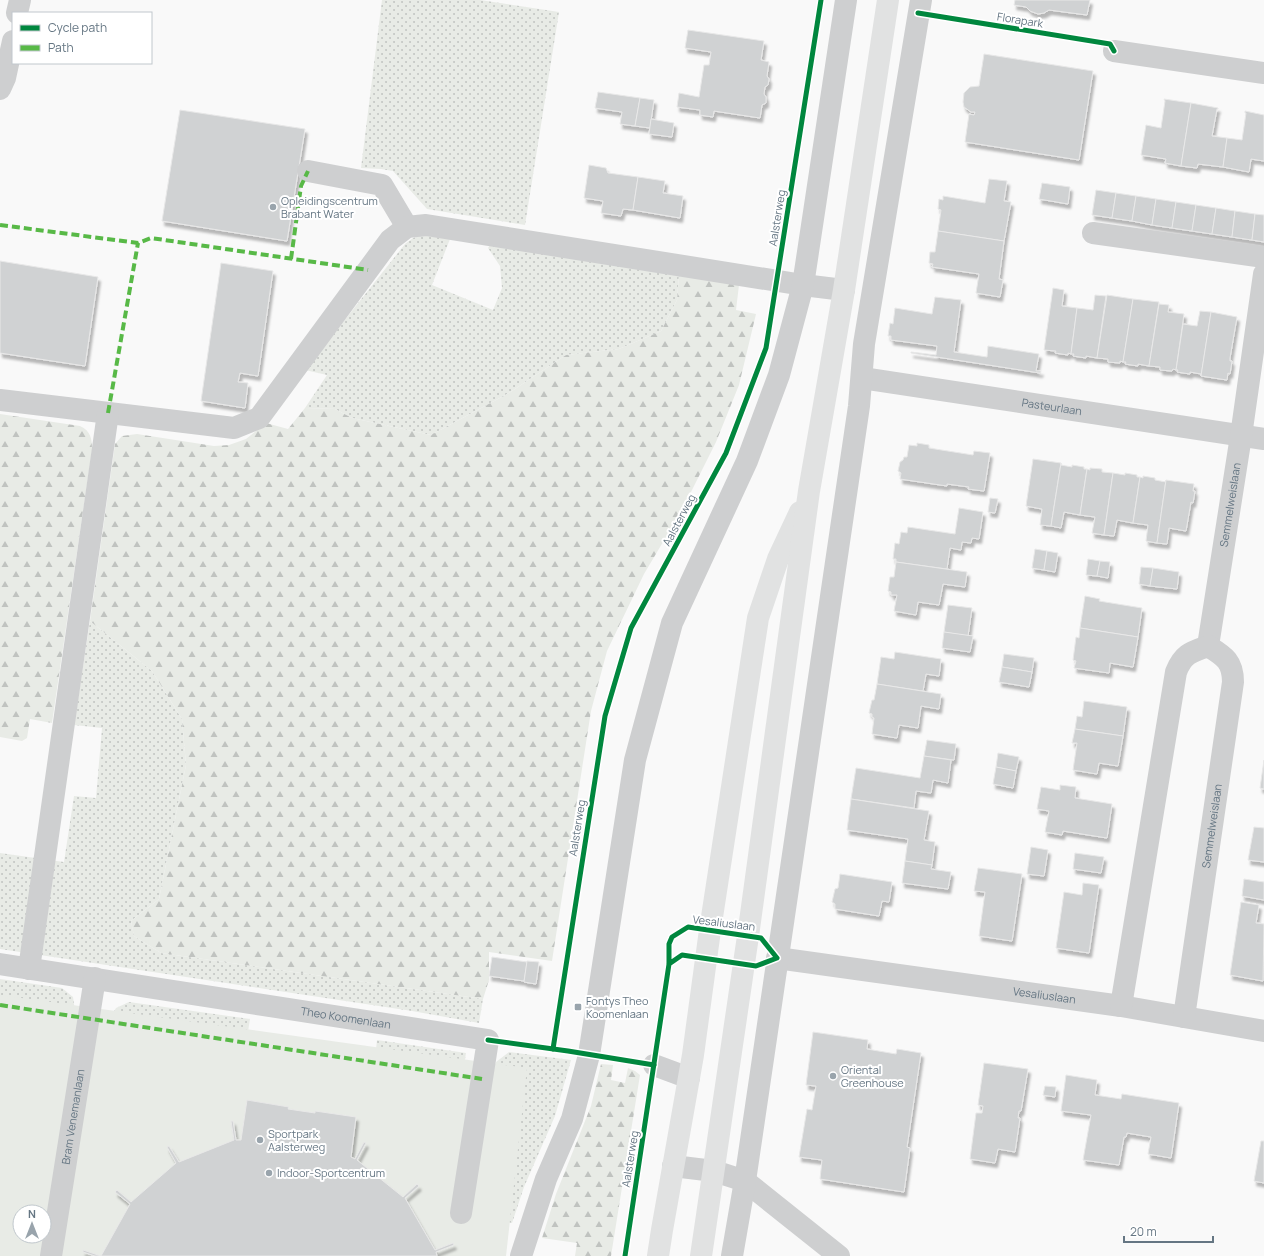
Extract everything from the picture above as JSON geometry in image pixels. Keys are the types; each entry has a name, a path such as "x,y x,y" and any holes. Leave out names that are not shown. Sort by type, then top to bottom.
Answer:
{"main road":[{"path":"701,1256 809,491 844,290 888,0"},
{"path":"658,1256 689,1078 758,618 778,559 809,491"}],"street":[{"path":"18,12 20,0"},
{"path":"521,1256 546,1179 572,1119 590,1055 636,760 672,623 746,461 779,375 802,285 846,0"},
{"path":"732,1256 745,1181 858,414 864,344 921,0"},
{"path":"0,89 5,78 12,46"},
{"path":"1114,51 1264,73"},
{"path":"308,171 382,185 407,227"},
{"path":"0,400 234,428 259,418 390,240 407,227 426,225 802,285 844,290"},
{"path":"1093,233 1264,257"},
{"path":"1241,436 1264,274"},
{"name":"Pasteurlaan","path":"862,378 1264,440"},
{"path":"29,968 108,413"},
{"name":"Semmelweislaan","path":"1184,1017 1233,682 1233,673 1230,664 1225,657 1208,646 1241,436"},
{"path":"1121,1006 1176,672 1180,662 1188,654 1208,646"},
{"name":"Vesaliuslaan","path":"777,958 1121,1006 1264,1031"},
{"name":"Theo Koomenlaan","path":"0,964 488,1040 461,1213"},
{"name":"Bram Venemanlaan","path":"51,1256 95,978"},
{"path":"654,1065 689,1078"},
{"path":"673,1166 714,1171 745,1181 839,1256"}],"green space":[{"path":"382,0 480,0 559,12 525,225 427,209 393,171 361,168"},
{"path":"422,235 450,239 432,285 493,310 502,288 500,266 488,248 490,245 679,275 677,300 661,331 619,349 566,355 509,393 431,435 352,418 335,409 305,408 327,375 305,370 405,244 413,238"},
{"path":"679,275 739,285 736,310 756,314 739,385 716,442 682,510 644,574 607,651 591,711 552,961 489,952 489,980 483,999 161,953 134,936 131,921 159,899 186,765 182,719 152,671 90,621 115,444 122,436 137,434 214,446 229,445 246,439 266,423 288,429 305,408 335,409 352,418 431,435 509,393 566,355 619,349 661,331 677,300"},
{"path":"0,414 80,426 89,433 92,446 52,723 30,719 27,738 22,741 0,737"},
{"path":"90,621 152,671 182,719 186,765 159,899 131,921 134,936 161,953 483,999 479,1023 412,1011 0,949 0,853 64,862 74,796 96,798 102,728 74,725"},
{"path":"0,979 62,988 73,997 75,1011 0,1000"},
{"name":"Sportpark Aalsterweg","path":"0,995 527,1068 506,1256 0,1256"},
{"path":"129,1002 250,1019 247,1038 110,1018 116,1008"},
{"path":"377,1040 466,1053 463,1071 375,1059"},
{"path":"509,1052 571,1060 555,1116 524,1187 512,1223 500,1221 490,1079 496,1062"},
{"path":"601,1064 613,1065 611,1080 625,1083 628,1068 640,1075 611,1256 575,1256 577,1243 542,1238 556,1194 591,1106"}],"building":[{"path":"1015,0 1090,0 1087,15 1049,10 1038,14 1030,11 1026,7 1014,5"},
{"path":"688,30 764,41 761,60 769,62 767,76 769,79 768,85 765,87 764,94 766,97 766,103 762,105 760,118 714,111 713,117 700,115 700,110 677,107 679,93 699,97 704,65 709,65 711,52 685,48"},
{"path":"984,54 1093,71 1079,160 965,142 969,114 974,115 975,112 971,112 964,107 964,93 970,87 979,86"},
{"path":"598,92 640,98 635,126 620,124 622,112 595,108"},
{"path":"640,98 654,100 650,128 635,126"},
{"path":"1164,99 1191,103 1181,166 1165,163 1166,159 1141,155 1146,125 1161,128 1165,101"},
{"path":"1191,103 1218,108 1212,136 1227,138 1223,167 1198,164 1197,168 1181,166"},
{"path":"180,110 305,129 287,241 162,221"},
{"path":"1245,111 1264,115 1264,161 1251,159 1249,172 1223,167 1227,138 1242,140 1246,113"},
{"path":"651,119 674,123 672,137 649,134"},
{"path":"589,165 606,168 608,173 638,177 633,210 623,209 621,216 601,213 603,201 584,198"},
{"path":"638,177 665,181 663,193 683,196 680,218 633,210"},
{"path":"989,179 1007,181 1004,201 1011,202 1004,241 938,231 941,210 938,209 939,199 943,200 943,196 985,203"},
{"path":"1042,183 1070,187 1068,204 1039,199"},
{"path":"1096,190 1116,193 1112,218 1092,215"},
{"path":"1116,193 1136,196 1132,221 1112,218"},
{"path":"1136,196 1156,199 1152,225 1132,221"},
{"path":"1156,199 1176,202 1172,228 1152,225"},
{"path":"1176,202 1196,205 1192,231 1172,228"},
{"path":"1196,205 1216,208 1212,234 1192,231"},
{"path":"1216,208 1235,211 1232,237 1212,234"},
{"path":"1235,211 1255,214 1252,240 1232,237"},
{"path":"1255,214 1264,215 1264,242 1252,240"},
{"path":"938,231 1004,241 999,279 1003,280 1000,297 976,293 979,274 932,267 933,264 929,263 930,252 935,252"},
{"path":"0,261 98,277 85,366 0,353"},
{"path":"221,263 273,271 258,376 240,373 238,382 248,383 245,408 201,401"},
{"path":"1053,288 1064,290 1062,306 1077,308 1071,354 1068,353 1068,355 1055,353 1056,351 1044,350"},
{"path":"1095,295 1106,296 1097,358 1073,356 1074,354 1071,354 1077,308 1093,310"},
{"path":"1107,295 1133,299 1123,362 1120,361 1120,363 1108,362 1108,359 1097,358"},
{"path":"935,297 961,300 954,352 987,357 988,346 1039,354 1036,371 1041,371 1040,373 911,353 936,355 937,346 891,340 891,336 888,336 890,323 893,324 895,308 932,314"},
{"path":"1133,299 1159,302 1149,366 1125,364 1126,362 1123,362"},
{"path":"1159,304 1169,305 1168,312 1184,314 1176,370 1173,369 1172,371 1160,370 1160,367 1149,366"},
{"path":"1200,311 1211,312 1201,376 1201,374 1190,372 1190,374 1177,372 1178,370 1176,370 1183,324 1197,326"},
{"path":"1211,312 1237,317 1230,358 1230,361 1232,361 1230,374 1228,373 1227,380 1201,376"},
{"path":"917,443 929,445 929,448 973,455 974,451 990,453 984,491 968,489 969,487 947,484 947,486 900,479 901,473 898,471 900,462 904,457 907,457 909,445 917,446"},
{"path":"1033,459 1061,463 1051,526 1040,525 1042,509 1026,506"},
{"path":"1061,463 1061,465 1072,467 1072,465 1087,469 1080,515 1064,512 1061,528 1051,526"},
{"path":"1090,468 1102,469 1102,472 1113,473 1104,535 1092,533 1095,517 1080,515 1087,469 1090,470"},
{"path":"1113,473 1125,475 1125,473 1140,477 1133,523 1117,520 1114,536 1104,535"},
{"path":"1143,476 1166,482 1157,543 1146,541 1148,525 1133,523 1140,477 1143,478"},
{"path":"1166,480 1194,484 1193,491 1195,491 1193,503 1191,502 1186,531 1169,528 1167,544 1157,543"},
{"path":"990,498 998,499 995,513 988,512"},
{"path":"959,508 983,512 979,539 972,538 971,543 962,542 961,550 950,548 947,569 896,562 896,559 893,559 895,543 899,544 901,532 907,533 908,527 955,534"},
{"path":"1035,549 1047,551 1044,570 1032,568"},
{"path":"1047,551 1058,553 1055,572 1044,570"},
{"path":"1088,559 1100,561 1097,576 1086,575"},
{"path":"1100,561 1110,562 1108,578 1097,576"},
{"path":"896,562 967,572 965,587 943,584 939,605 918,602 916,615 894,611 897,595 891,595 891,592 888,591 890,577 894,577"},
{"path":"1141,567 1153,568 1150,586 1139,584"},
{"path":"1153,568 1179,572 1177,589 1150,586"},
{"path":"1085,596 1100,599 1099,601 1142,608 1138,637 1080,628"},
{"path":"948,605 972,608 968,636 944,632"},
{"path":"1080,628 1138,637 1133,667 1110,663 1109,673 1074,668 1076,661 1073,660 1076,637 1079,638"},
{"path":"944,632 973,636 970,652 942,648"},
{"path":"895,652 941,659 939,676 926,674 923,691 877,684 881,657 894,659"},
{"path":"1004,654 1034,658 1032,672 1002,667"},
{"path":"1002,667 1032,672 1029,687 999,682"},
{"path":"877,684 941,694 939,709 921,706 918,728 899,725 897,738 872,734 874,718 872,717 872,714 869,713 872,700 874,700"},
{"path":"1084,701 1127,707 1123,736 1075,729 1077,716 1082,717"},
{"path":"1075,729 1123,736 1118,766 1099,763 1097,774 1073,770 1077,743 1072,743"},
{"path":"927,740 956,744 954,760 924,756"},
{"path":"998,753 1019,757 1016,771 996,767"},
{"path":"924,756 951,760 948,783 933,780 931,793 916,791 914,808 851,799 856,768 920,778"},
{"path":"1264,760 1264,789 1260,788"},
{"path":"996,767 1016,771 1013,788 993,784"},
{"path":"1060,785 1076,787 1075,798 1112,804 1107,838 1063,831 1062,835 1045,832 1049,811 1037,809 1041,787 1060,790"},
{"path":"851,799 929,811 924,840 935,842 932,865 905,861 908,839 847,830"},
{"path":"1254,827 1264,828 1264,862 1248,860"},
{"path":"1031,847 1048,850 1044,876 1027,874"},
{"path":"1075,853 1104,857 1101,873 1073,869"},
{"path":"905,861 932,865 931,869 951,872 948,889 902,883"},
{"path":"978,868 1022,874 1012,941 979,936 985,892 974,891"},
{"path":"840,874 892,882 889,902 882,901 879,916 835,909 835,904 832,902 835,889 838,888"},
{"path":"1244,879 1264,882 1264,900 1242,896"},
{"path":"1083,883 1099,885 1089,953 1056,948 1064,892 1082,895"},
{"path":"1241,902 1259,905 1256,923 1264,924 1263,981 1230,975"},
{"path":"492,957 527,962 524,981 489,976"},
{"path":"527,961 539,962 536,984 524,982"},
{"path":"813,1032 868,1040 867,1049 896,1054 897,1049 921,1053 907,1147 910,1148 904,1192 820,1179 822,1160 799,1157 807,1109 812,1110 816,1086 806,1085"},
{"path":"984,1063 1028,1069 1021,1111 1019,1111 1018,1118 1020,1118 1015,1152 998,1149 995,1163 970,1159 976,1113 982,1113 983,1106 978,1105"},
{"path":"1066,1075 1097,1080 1095,1095 1121,1099 1122,1094 1179,1103 1171,1158 1148,1154 1151,1137 1127,1133 1126,1137 1124,1137 1119,1165 1083,1160 1091,1115 1061,1111"},
{"path":"1045,1086 1056,1087 1055,1097 1043,1095"},
{"name":"Indoor-Sportcentrum","path":"247,1100 289,1107 288,1109 356,1117 351,1157 355,1159 364,1142 366,1143 357,1160 403,1197 417,1184 419,1186 405,1198 435,1250 453,1243 454,1245 436,1252 437,1256 101,1256 130,1204 115,1192 117,1190 131,1202 176,1163 167,1147 169,1146 179,1162 234,1140 231,1121 233,1121 236,1140 241,1140"},
{"path":"1261,1141 1264,1141 1264,1183 1254,1181"},
{"path":"83,1250 101,1256 95,1256 83,1252"}],"marked path":[{"path":"291,259 301,186 308,171"},
{"path":"0,225 138,243 151,238 368,270"},
{"path":"108,413 138,243"},
{"path":"0,1005 482,1079"}],"cycle path":[{"name":"Aalsterweg","path":"553,1049 605,716 631,628 726,453 766,348 821,0"},
{"name":"Florapark","path":"918,13 1110,44 1114,51"},
{"name":"Aalsterweg","path":"625,1256 669,964 669,944 672,937 688,927 761,938 777,958 756,966 682,955 669,964"},
{"path":"488,1040 654,1065"}],"place":[{"name":"Opleidingscentrum Brabant Water","path":"273,207"},
{"name":"Fontys Theo Koomenlaan","path":"578,1007"},
{"name":"Oriental Greenhouse","path":"833,1076"},
{"name":"Sportpark Aalsterweg","path":"260,1140"},
{"name":"Indoor-Sportcentrum","path":"269,1173"}]}
